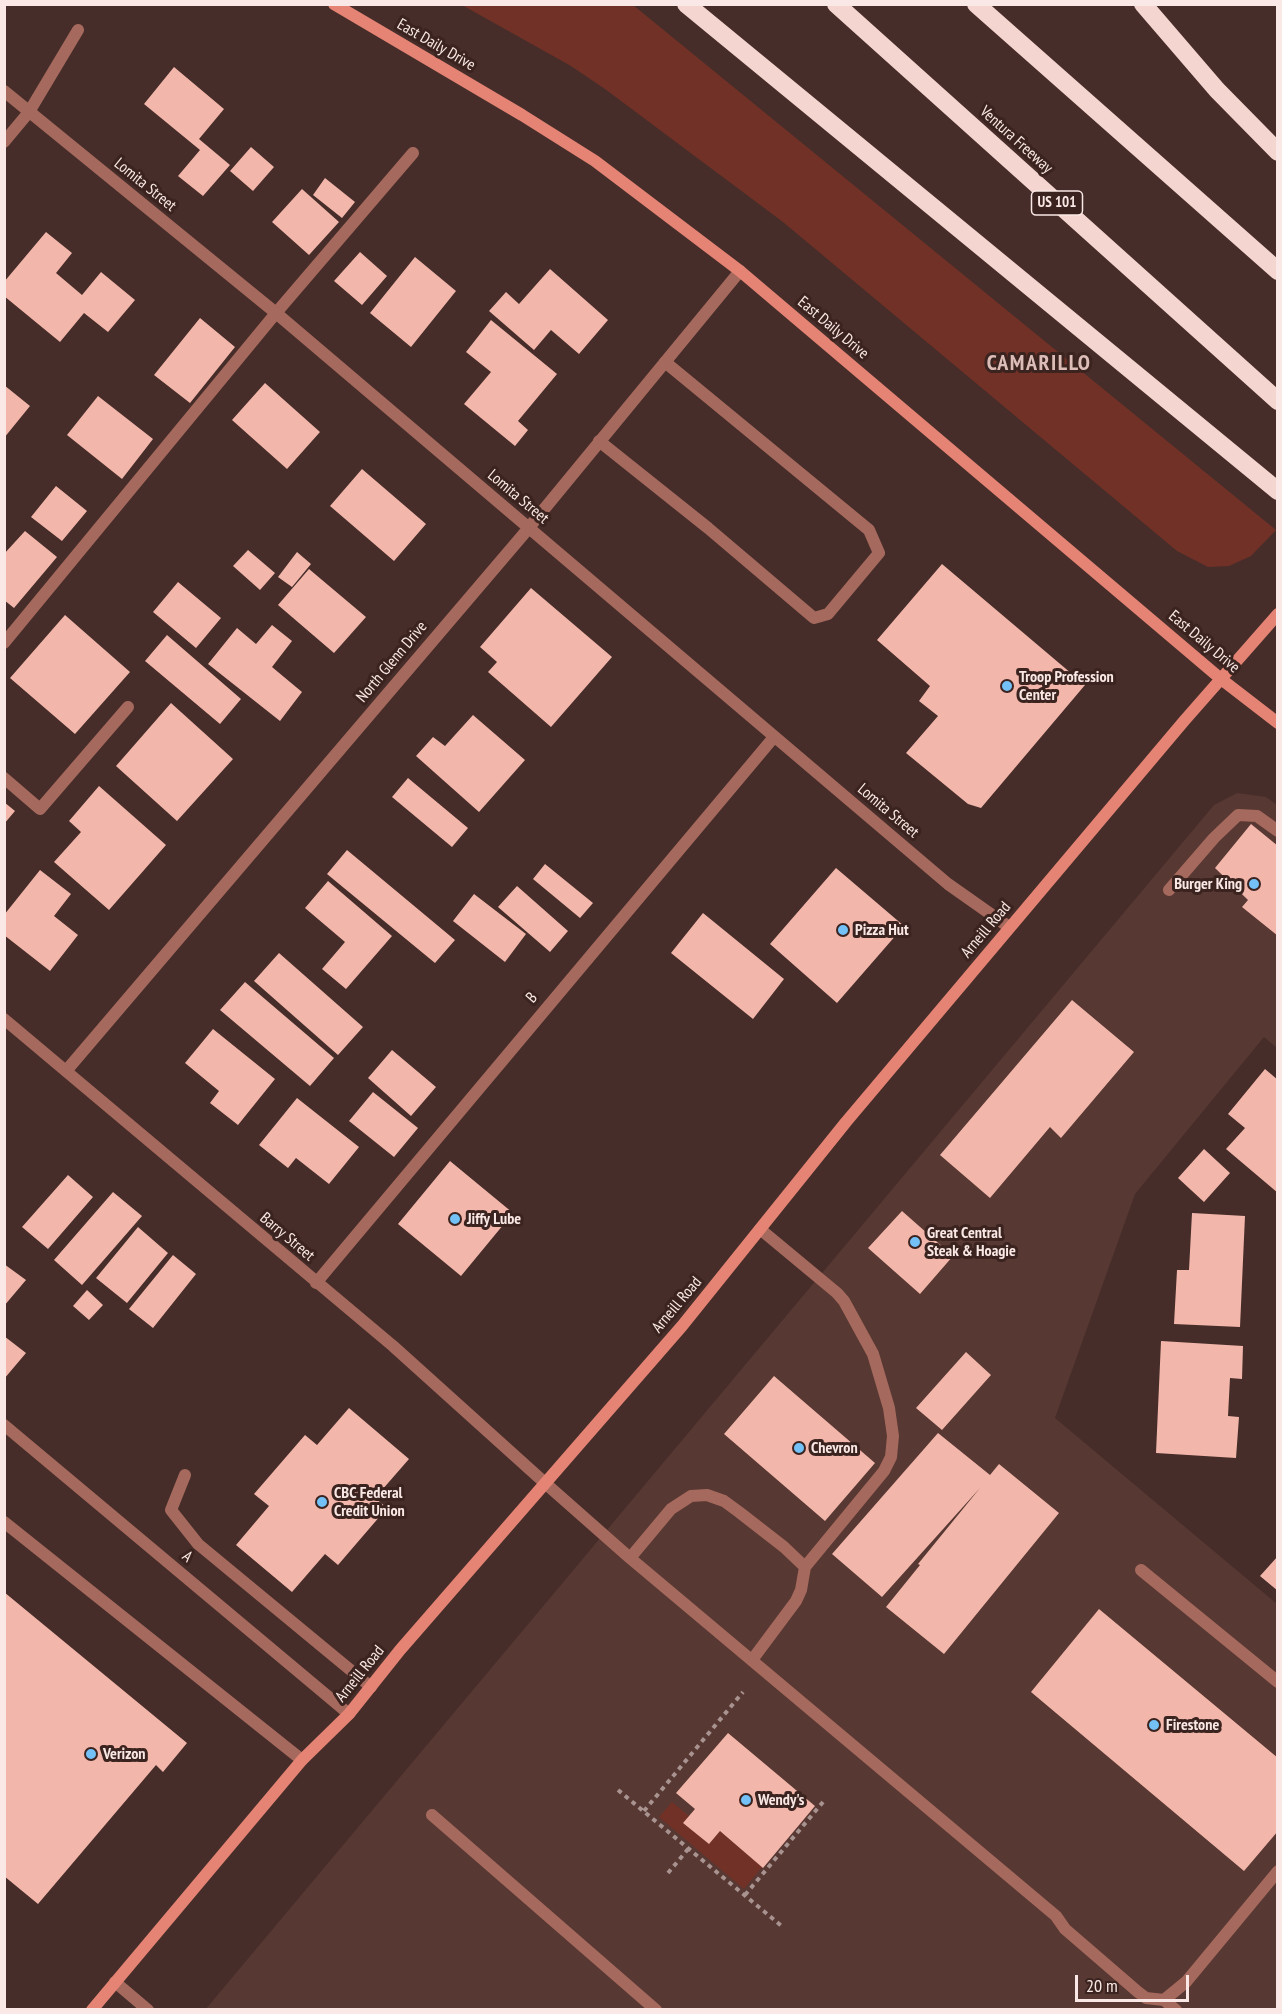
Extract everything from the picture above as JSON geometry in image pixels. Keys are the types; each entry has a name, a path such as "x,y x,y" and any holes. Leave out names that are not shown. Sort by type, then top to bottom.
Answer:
{"highway":[{"path":"686,4 1278,491"},
{"name":"Ventura Freeway","path":"836,4 1278,401"},
{"path":"976,4 1278,271"},
{"path":"1143,4 1217,90 1278,152"}],"main road":[{"name":"East Daily Drive","path":"334,4 595,160 740,271 1221,679 1278,723"},
{"name":"Arneill Road","path":"92,2010 302,1760 349,1714 400,1650 682,1326 846,1122 1278,614"}],"street":[{"path":"4,142 29,112 78,30"},
{"name":"Lomita Street","path":"4,91 276,313 948,884 1010,927"},
{"path":"4,644 276,313 413,153"},
{"name":"North Glenn Drive","path":"66,1071 528,528 740,271"},
{"path":"599,441 708,528 814,618 828,614 879,553 869,531 665,362"},
{"path":"4,778 40,809 128,707"},
{"name":"B","path":"316,1283 774,737"},
{"path":"1169,890 1214,838 1238,815 1257,816 1278,831"},
{"name":"Barry Street","path":"4,1019 393,1347 630,1558 1054,1914 1065,1929 1138,1992 1146,1998 1164,2000"},
{"path":"752,1660 796,1600 801,1590 805,1567 884,1471 891,1457 893,1436 889,1408 873,1354 844,1301 760,1229"},
{"name":"A","path":"4,1425 349,1714"},
{"path":"185,1475 171,1510 198,1544 371,1687"},
{"path":"630,1558 671,1509 691,1496 707,1496 724,1502 739,1512 784,1546 805,1567"},
{"path":"4,1522 302,1760"},
{"path":"1141,1570 1278,1682"},
{"path":"432,1815 656,2010"},
{"path":"1176,2010 1164,2000 1186,1982 1278,1871"},
{"path":"115,1982 148,2010"}],"path":[{"path":"644,1811 743,1692"},
{"path":"618,1790 784,1928"},
{"path":"745,1895 823,1802"},
{"path":"668,1873 689,1848"}],"shaded area":[{"path":"462,5 633,5 1276,530 1251,556 1229,566 1208,567 1177,551 783,222 571,66"},
{"path":"1237,793 1266,797 1277,805 1277,1048 1264,1037 1135,1194 1055,1418 1277,1604 1277,2009 205,2010 1214,805"},
{"path":"672,1802 689,1816 683,1823 709,1844 720,1831 762,1867 744,1889 659,1817"}],"building":[{"path":"174,67 224,109 199,139 230,165 203,196 178,176 200,150 144,104"},
{"path":"251,147 274,167 253,191 230,171"},
{"path":"325,178 355,202 342,218 313,195"},
{"path":"302,189 339,222 309,255 272,222"},
{"path":"46,232 72,253 56,273 82,295 101,272 135,300 108,332 84,313 60,342 4,296 4,282"},
{"path":"360,252 387,276 362,305 334,281"},
{"path":"415,257 456,291 411,347 370,313"},
{"path":"550,269 608,320 579,354 551,330 534,350 489,311 506,292 519,304"},
{"path":"200,318 235,347 190,403 154,375"},
{"path":"491,320 557,374 518,421 528,430 515,446 464,404 491,372 466,352"},
{"path":"265,383 320,432 287,469 232,420"},
{"path":"4,385 30,406 4,438"},
{"path":"98,396 153,439 122,479 67,435"},
{"path":"362,469 426,524 394,561 330,506"},
{"path":"56,486 87,511 62,541 31,517"},
{"path":"25,531 57,557 14,608 4,600 4,554"},
{"path":"248,550 275,573 260,590 233,566"},
{"path":"297,552 311,564 292,587 278,577"},
{"name":"Troop Profession Center","path":"942,564 1085,685 981,808 968,804 906,753 938,716 919,701 930,686 877,640"},
{"path":"309,569 366,617 334,653 278,605"},
{"path":"178,582 221,618 196,648 153,612"},
{"path":"531,588 612,657 551,727 488,672 497,662 480,647"},
{"path":"65,615 130,672 75,734 10,678"},
{"path":"272,625 292,641 272,667 302,692 280,721 208,664 237,628 256,644"},
{"path":"167,635 241,699 220,724 145,661"},
{"path":"171,703 233,759 177,821 116,766"},
{"path":"473,715 525,760 479,812 416,756 433,737 445,746"},
{"path":"408,778 468,828 452,847 392,797"},
{"path":"99,786 166,845 109,910 54,862 81,832 69,821"},
{"path":"4,802 15,811 4,824"},
{"name":"Burger King","path":"1251,824 1278,846 1278,936 1242,907 1248,900 1215,868"},
{"path":"347,850 455,940 435,963 327,874"},
{"path":"545,864 593,903 580,918 533,879"},
{"path":"836,868 904,926 837,1003 770,944"},
{"path":"40,870 71,894 54,916 78,935 50,971 4,935 4,915"},
{"path":"328,881 392,936 346,989 322,969 345,942 305,908"},
{"path":"517,886 568,931 550,952 498,907"},
{"path":"474,894 526,934 505,962 453,921"},
{"path":"703,913 784,979 753,1019 671,953"},
{"path":"279,953 363,1027 338,1055 254,981"},
{"path":"245,982 334,1058 310,1086 220,1010"},
{"path":"1072,1000 1134,1052 1061,1138 1050,1127 990,1198 940,1155"},
{"path":"213,1029 275,1079 238,1125 210,1103 219,1091 185,1063"},
{"path":"392,1050 436,1087 411,1116 368,1078"},
{"path":"1265,1069 1278,1080 1278,1193 1226,1149 1245,1128 1228,1114"},
{"path":"373,1092 418,1128 394,1157 349,1121"},
{"path":"297,1098 359,1147 329,1184 296,1158 288,1168 259,1145"},
{"path":"1204,1149 1230,1173 1204,1202 1178,1178"},
{"name":"Jiffy Lube","path":"450,1161 513,1213 461,1276 398,1224"},
{"path":"68,1175 93,1197 48,1249 22,1227"},
{"path":"113,1192 142,1216 82,1285 54,1260"},
{"path":"902,1211 953,1256 920,1294 868,1248"},
{"path":"1192,1213 1245,1216 1240,1327 1174,1324 1177,1270 1189,1270"},
{"path":"138,1227 168,1253 127,1303 96,1278"},
{"path":"173,1255 196,1274 153,1328 129,1309"},
{"path":"4,1264 26,1280 4,1306"},
{"path":"87,1290 103,1305 89,1320 73,1306"},
{"path":"4,1336 26,1353 4,1379"},
{"path":"1161,1341 1243,1346 1242,1379 1230,1378 1228,1416 1239,1417 1236,1458 1156,1453"},
{"path":"966,1352 991,1375 942,1430 916,1408"},
{"name":"Chevron","path":"774,1376 875,1463 825,1521 724,1434"},
{"name":"CBC Federal Credit Union","path":"349,1408 409,1459 375,1498 387,1508 338,1565 325,1554 292,1592 236,1545 269,1506 254,1494 305,1435 317,1445"},
{"path":"938,1433 990,1475 999,1464 1059,1513 944,1654 886,1607 980,1488 882,1597 832,1554"},
{"path":"1278,1556 1278,1591 1260,1576"},
{"name":"Verizon","path":"4,1592 187,1743 163,1772 156,1765 38,1904 4,1876"},
{"name":"Firestone","path":"1099,1609 1278,1758 1278,1831 1244,1871 1031,1692"},
{"name":"Wendy's","path":"728,1733 815,1806 763,1868 720,1831 709,1844 683,1823 695,1809 676,1793"}],"place":[{"name":"Troop Profession Center","path":"1007,686"},
{"name":"Burger King","path":"1254,884"},
{"name":"Pizza Hut","path":"843,930"},
{"name":"Jiffy Lube","path":"455,1219"},
{"name":"Great Central Steak & Hoagie","path":"915,1242"},
{"name":"Chevron","path":"799,1448"},
{"name":"CBC Federal Credit Union","path":"322,1502"},
{"name":"Firestone","path":"1154,1725"},
{"name":"Verizon","path":"91,1754"},
{"name":"Wendy's","path":"746,1800"}],"district":[{"name":"CAMARILLO","path":"1039,364"}]}
